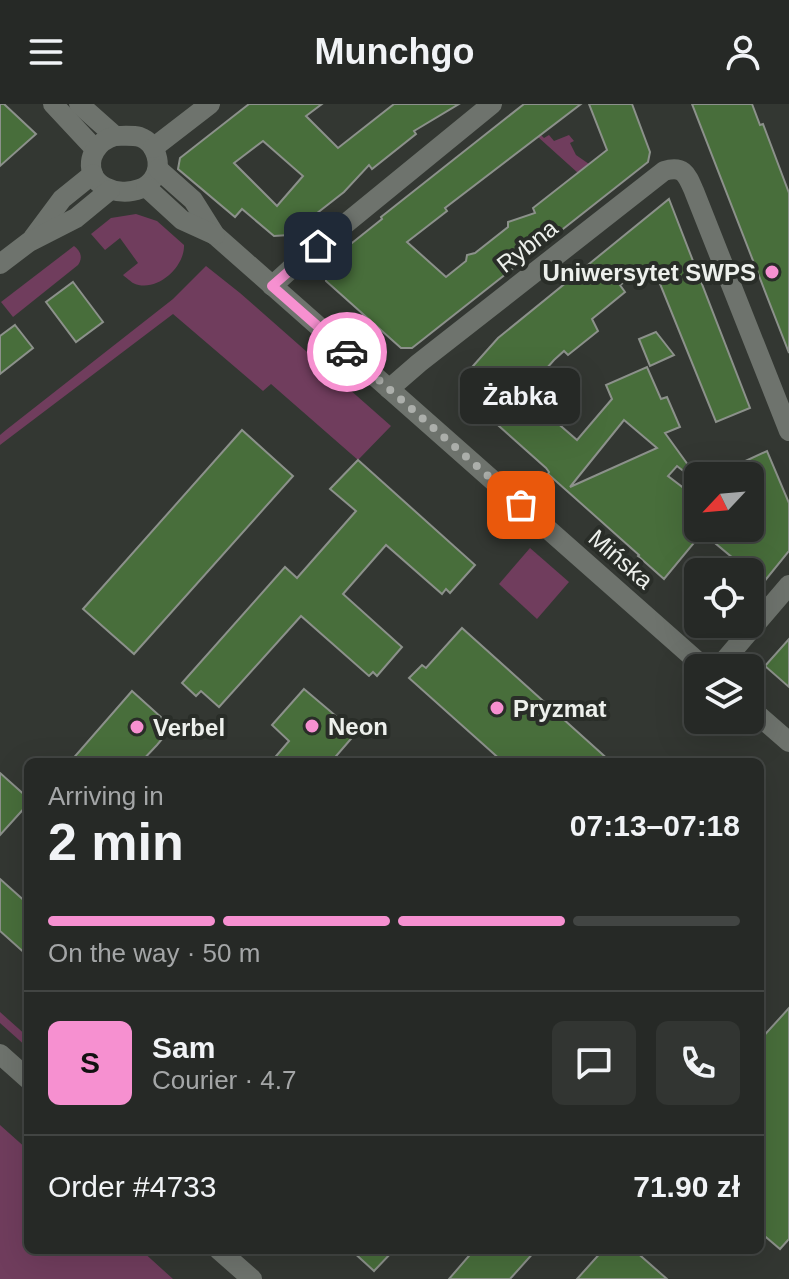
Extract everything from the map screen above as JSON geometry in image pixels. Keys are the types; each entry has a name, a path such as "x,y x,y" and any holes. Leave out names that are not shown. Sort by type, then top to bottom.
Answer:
{"street":[{"path":"53,104 95,149"},
{"path":"79,104 115,136"},
{"path":"272,286 492,104"},
{"path":"153,148 205,108"},
{"path":"115,136 137,136 147,140 153,148 158,158 158,169 146,187 110,190 93,174 91,164 95,149 115,136"},
{"name":"Rybna","path":"389,389 664,171 675,168 682,170 694,191 789,431"},
{"name":"Mińska","path":"158,169 193,200 215,235 689,654"},
{"path":"29,242 62,199 93,174"},
{"name":"Mińska","path":"146,187 182,220 215,235"},
{"path":"0,264 29,242 76,218 110,190"},
{"path":"730,654 789,585"},
{"path":"764,720 789,742"},
{"path":"0,1054 24,1075"},
{"path":"224,1254 252,1279"}],"shaded area":[{"path":"541,135 544,138 549,135 554,141 569,135 574,141 570,143 576,155 589,164 578,173 538,137"},
{"path":"136,214 157,221 184,245 180,262 174,270 160,282 151,285 133,283 123,275 138,263 120,238 105,250 91,234 111,218"},
{"path":"74,246 80,255 78,265 13,317 1,302"},
{"path":"206,266 391,426 358,460 271,384 263,391 173,314 0,445 0,435 173,299"},
{"path":"530,548 569,582 537,619 499,584"},
{"path":"0,1012 24,1033 24,1044 0,1023"},
{"path":"0,1125 24,1146 24,1254 145,1254 173,1279 0,1279"}],"building":[{"path":"0,104 4,104 36,134 0,166"},
{"path":"249,104 322,104 306,116 338,148 394,104 459,104 414,131 416,134 372,169 369,165 344,192 289,235 274,236 242,209 235,217 178,169 180,158","holes":["263,141 303,176 277,206 234,163"]},
{"path":"524,104 581,104 445,208 447,211 407,242 446,277 466,261 467,255 475,253 508,227 508,222 535,213 533,208 607,150 589,104 632,104 650,152 648,162 412,348 401,348 326,281 325,270 381,217"},
{"name":"Uniwersytet SWPS","path":"692,104 752,104 760,125 763,124 789,193 789,353"},
{"path":"669,199 750,408 716,422 652,264 620,285 625,292 592,319 598,331 568,355 564,351 524,394 577,440 612,399 606,385 647,367 661,399 667,397 680,427 665,433 686,462 684,471 677,466 668,476 684,488 684,542 695,542 664,579 463,394 473,382 465,375 498,338","holes":["624,420 657,448 570,487"]},
{"path":"73,282 103,322 76,342 46,302"},
{"path":"15,325 33,348 0,374 0,336"},
{"path":"656,332 674,355 650,366 639,339"},
{"path":"242,430 293,476 134,654 83,609"},
{"path":"767,451 789,503 789,551 764,582 764,558 733,558 714,542 764,542 764,462 743,462"},
{"path":"358,460 475,565 450,593 446,589 442,594 386,545 343,594 402,647 377,676 373,672 369,676 301,616 219,707 201,691 196,696 182,683 285,567 297,578 356,511 330,489"},
{"name":"Pryzmat","path":"462,628 607,758 499,758 409,678 422,665 426,668"},
{"path":"789,639 789,687 765,666"},
{"name":"Neon","path":"304,689 356,733 334,758 274,758 289,741 272,725"},
{"name":"Verbel","path":"132,691 172,727 145,758 73,758"},
{"path":"0,773 24,794 24,808 0,835"},
{"path":"0,879 24,900 24,952 0,931"},
{"path":"789,1008 789,1239 780,1249 764,1235 764,1036"},
{"path":"355,1254 390,1254 374,1271"},
{"path":"471,1254 532,1254 510,1279 449,1279"},
{"path":"599,1254 639,1254 667,1279 577,1279"}],"way so far":[{"path":"347,352 521,505"}],"place":[{"name":"Uniwersytet SWPS","path":"772,272"},
{"name":"Żabka","path":"521,505"},
{"name":"Pryzmat","path":"497,708"},
{"name":"Neon","path":"312,726"},
{"name":"Verbel","path":"137,727"}],"route":[{"path":"318,246 272,286 347,352"}]}
